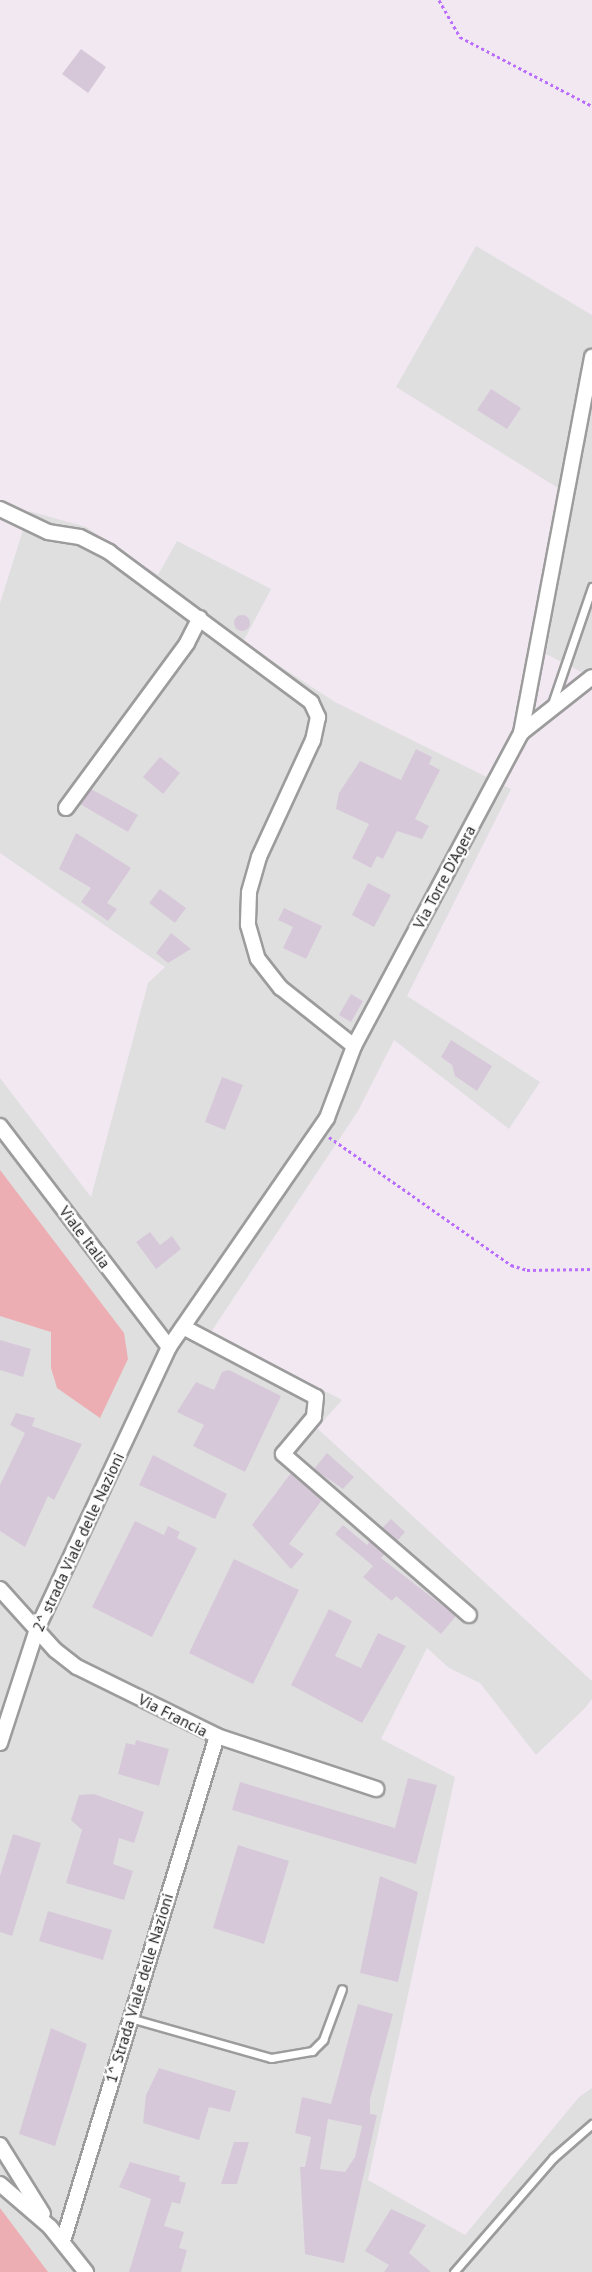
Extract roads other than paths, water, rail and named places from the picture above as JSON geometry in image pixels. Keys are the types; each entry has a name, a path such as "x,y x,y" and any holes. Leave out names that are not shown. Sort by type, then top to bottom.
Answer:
{"street":[{"name":"Via Torre D'Agera","path":"169,1347 319,1129 354,1046 521,733 592,357"},
{"path":"0,509 48,532 80,537 109,552 311,702 318,717 314,740 259,857 249,893 248,925 258,960 281,988 354,1046"},
{"path":"66,808 188,644 200,618"},
{"path":"521,733 592,677"},
{"name":"Viale Italia","path":"0,1126 169,1347"},
{"path":"183,1327 316,1397 314,1417 283,1454 468,1615"},
{"name":"2^ strada Viale delle Nazioni","path":"0,1743 37,1629 169,1347"},
{"name":"Via Francia","path":"0,1589 77,1667 217,1736 376,1789"},
{"name":"1^ Strada Viale delle Nazioni","path":"63,2241 217,1736"},
{"path":"0,2145 50,2226"},
{"path":"0,2184 50,2226 86,2272"}],"lane":[{"path":"549,712 592,587"},
{"path":"130,2018 271,2058 312,2051 323,2040 342,1989"},
{"path":"454,2272 553,2158 592,2124"}]}
